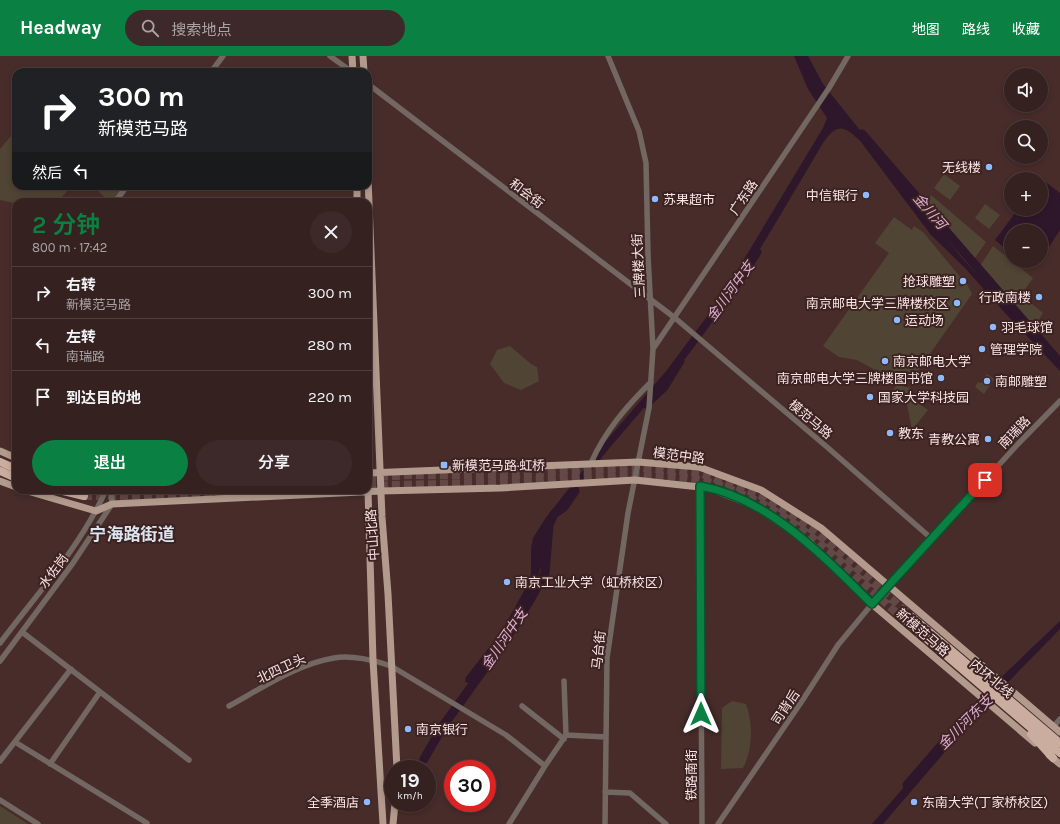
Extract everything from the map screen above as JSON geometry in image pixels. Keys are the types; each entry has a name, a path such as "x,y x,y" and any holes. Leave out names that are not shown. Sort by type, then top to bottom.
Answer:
{"highway":[{"path":"0,462 12,466"},
{"path":"0,471 12,476"},
{"path":"76,494 84,496"},
{"name":"内环北线","path":"1060,743 1026,713 1011,703 977,682 910,620 988,681 1011,703 1060,753"},
{"path":"1011,703 1052,758"},
{"path":"1026,713 1060,734"}],"main road":[{"path":"352,56 352,68"},
{"path":"363,56 364,68"},
{"name":"中山北路","path":"372,277 380,472 396,760"},
{"path":"0,451 12,456"},
{"name":"模范中路","path":"372,473 638,462 699,467 761,490 821,528 888,587 937,626"},
{"path":"372,491 500,488 635,480"},
{"name":"新模范马路","path":"635,480 700,486 718,491 755,506 810,543 872,604 1060,764"},
{"path":"0,481 12,486"},
{"path":"38,494 96,511 112,504 309,494"},
{"name":"中山北路","path":"368,494 373,660 382,824"},
{"name":"新模范马路","path":"937,626 988,670 1011,703 1054,726 1060,734"},
{"path":"393,824 394,812"}],"street":[{"path":"214,68 223,56"},
{"path":"330,56 346,68"},
{"name":"三牌楼大街","path":"608,56 639,131 646,163 653,349 649,408 635,480"},
{"name":"广东路","path":"653,349 829,88 848,56"},
{"name":"和会街","path":"372,87 650,301 675,318"},
{"name":"模范马路","path":"675,318 932,539"},
{"path":"590,463 597,448 615,419 651,382"},
{"name":"南瑞路","path":"872,604 1012,450 1060,401"},
{"name":"马台街","path":"605,824 607,658 628,513 635,480"},
{"name":"铁路南街","path":"700,486 702,824"},
{"name":"水佐岗","path":"0,643 65,558 96,511 104,494"},
{"path":"111,494 112,504"},
{"name":"水佐岗","path":"0,661 73,563 112,504"},
{"name":"司背后","path":"718,824 802,701 838,645 872,604"},
{"path":"22,632 188,760"},
{"name":"北四卫头","path":"229,706 298,669 335,657 373,660 391,666 474,715 506,735 545,766"},
{"path":"0,761 71,669"},
{"path":"509,824 565,737 564,681"},
{"path":"50,764 100,692"},
{"path":"522,706 565,737 606,737"},
{"path":"1054,726 1060,719"},
{"path":"15,742 147,823"},
{"path":"606,792 630,793 666,824"},
{"path":"0,800 38,824"}],"shaded area":[{"path":"12,135 12,190 68,190 61,198 12,198 12,203 0,200 0,149"},
{"path":"944,174 960,186 950,200 934,188"},
{"path":"98,190 124,190 123,193 116,198 106,198"},
{"path":"931,195 986,242 971,264 925,205"},
{"path":"985,204 1000,215 989,229 975,218"},
{"name":"运动场","path":"894,217 912,230 914,226 923,232 961,278 958,285 961,287 967,284 972,294 913,378 884,375 857,360 839,357 823,346 889,253 875,243"},
{"path":"993,246 1004,255 1004,268 1020,268 1033,278 1021,295 1043,313 1033,329 978,269"},
{"path":"510,346 531,364 537,367 539,381 521,390 504,383 490,364 497,350"},
{"path":"987,374 994,379 984,394 975,387 978,382 981,383"},
{"path":"897,385 911,388 898,406 888,396"},
{"path":"911,398 928,410 912,430 907,404"},
{"path":"732,701 746,704 751,728 749,753 743,768 721,769 722,708"},
{"path":"0,806 28,824 0,824"}],"water":[{"path":"794,56 808,56 823,84 962,258 1060,362 1060,371 965,268 931,235 861,142 850,132 837,129 832,132 823,143 742,278 707,330 557,514 548,533 538,576 526,602 488,662 469,683 465,682 466,677 502,631 526,587 531,574 531,548 533,538 545,519 606,441 667,370 720,299 823,128 827,118 808,89"},
{"path":"1048,184 1060,193 1060,230 1048,248 1048,224 1007,224 1013,216 1048,216"},
{"path":"1004,228 1004,247 995,240"},
{"path":"1060,621 1060,629 980,711 883,824 872,824 991,687"}],"waterway":[{"name":"金川河","path":"862,134 1060,363"},
{"name":"金川河中支","path":"734,288 757,252"},
{"name":"金川河中支","path":"646,404 664,387 680,361"},
{"name":"金川河中支","path":"424,759 443,726 507,637 530,600 545,573 549,525 554,514 564,507 575,491"},
{"name":"金川河东支","path":"907,785 946,740"}],"tunnel":[{"path":"372,478 409,475 504,476 633,467 700,473 761,496 792,516 819,535 912,617"},
{"path":"372,486 498,483 624,475 650,475 707,481 757,501 797,526 817,541 907,622"},
{"path":"84,496 236,494"}],"place":[{"name":"无线楼","path":"989,167"},
{"name":"中信银行","path":"866,195"},
{"name":"苏果超市","path":"655,199"},
{"name":"抢球雕塑","path":"963,281"},
{"name":"行政南楼","path":"1039,297"},
{"name":"南京邮电大学三牌楼校区","path":"957,303"},
{"name":"运动场","path":"897,320"},
{"name":"羽毛球馆","path":"993,327"},
{"name":"管理学院","path":"982,349"},
{"name":"南京邮电大学","path":"885,361"},
{"name":"南京邮电大学三牌楼图书馆","path":"941,378"},
{"name":"南邮雕塑","path":"987,381"},
{"name":"国家大学科技园","path":"870,397"},
{"name":"教东","path":"890,433"},
{"name":"青教公寓","path":"988,439"},
{"name":"新模范马路·虹桥","path":"444,465"},
{"name":"南京工业大学（虹桥校区）","path":"507,582"},
{"name":"南京银行","path":"408,729"},
{"name":"全季酒店","path":"367,802"},
{"name":"东南大学(丁家桥校区)","path":"914,802"}],"district":[{"name":"宁海路街道","path":"132,534"}],"route":[{"path":"701,714 700,486 718,491 755,506 810,543 872,604 985,480"}]}
